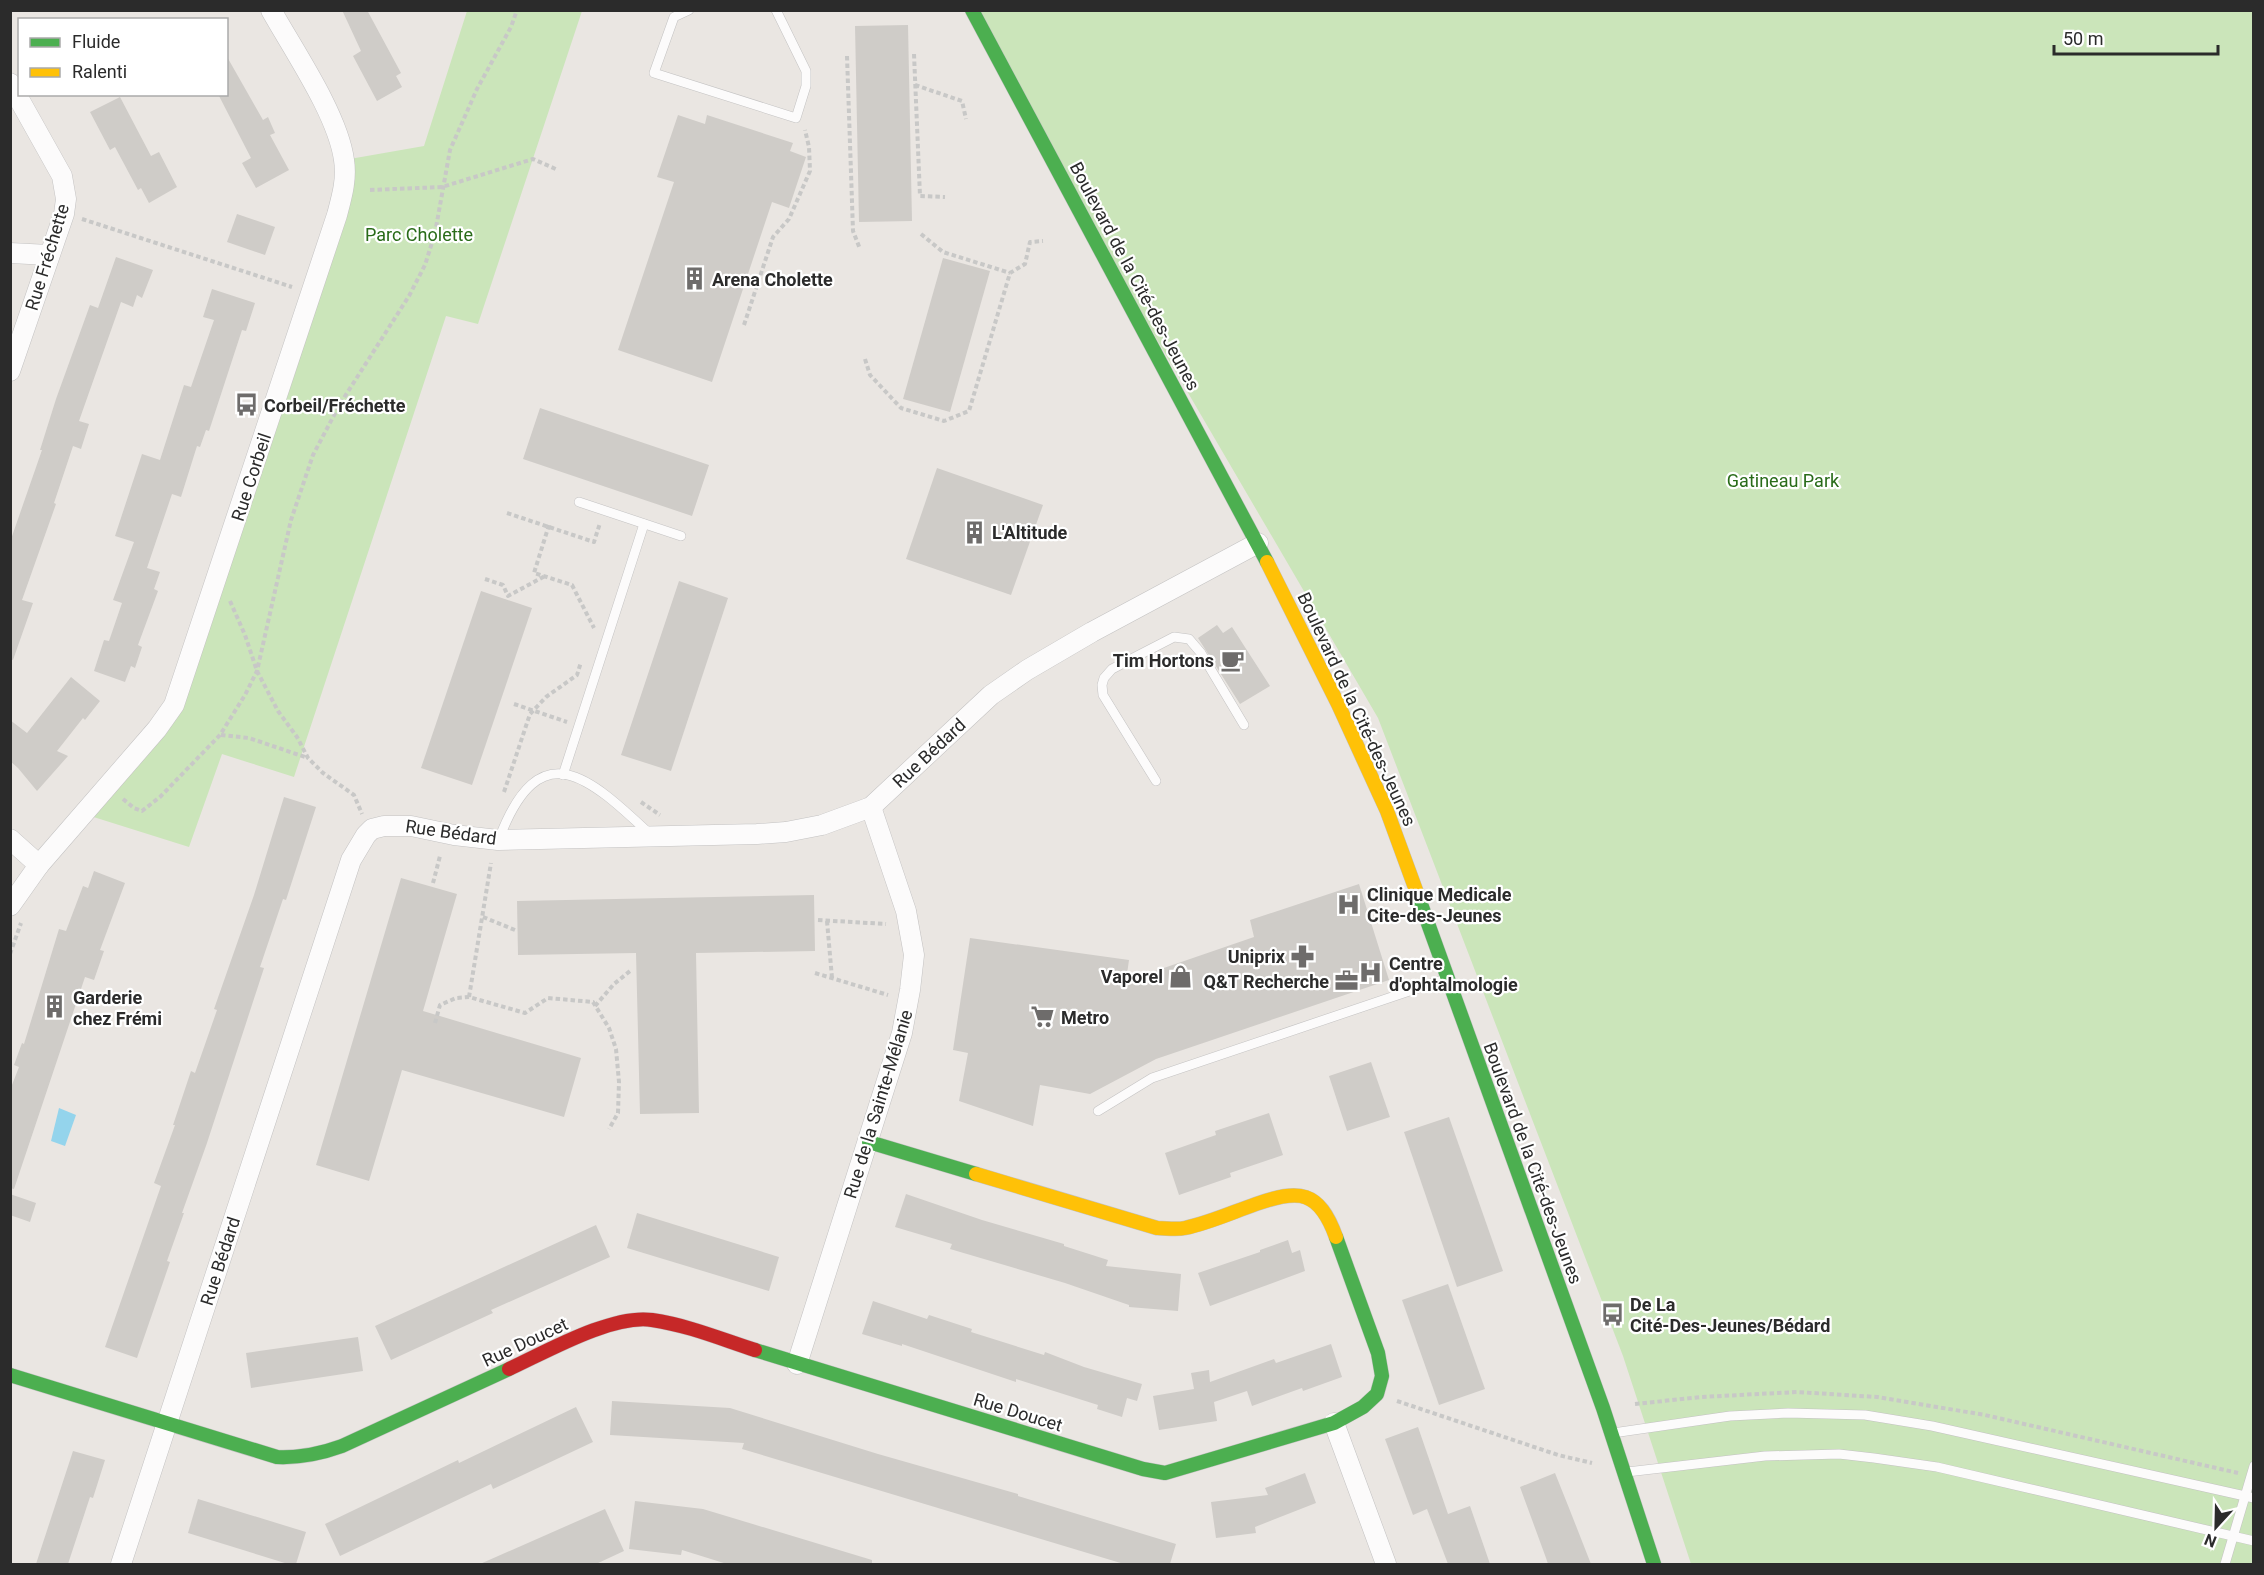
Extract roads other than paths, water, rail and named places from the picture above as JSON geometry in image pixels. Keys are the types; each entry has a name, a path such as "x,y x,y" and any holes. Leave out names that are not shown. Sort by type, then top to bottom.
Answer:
{"street":[{"name":"Rue Corbeil","path":"10,906 39,865 157,729 174,705 312,294 345,186 344,160 338,136 327,111 271,10"},
{"name":"Boulevard de la Cité-des-Jeunes","path":"972,10 1257,543 1338,704 1388,811 1624,1472 1654,1564"},
{"name":"Rue Fréchette","path":"10,82 62,176 66,199 64,214 10,371"},
{"path":"10,253 49,255"},
{"name":"Rue Bédard","path":"121,1564 348,869 358,845 372,829 394,825 471,838 498,840 786,832 822,825 871,807 991,695 1018,676 1095,630 1257,543"},
{"name":"Rue de la Sainte-Mélanie","path":"798,1364 902,1033 910,990 914,955 906,911 871,807"},
{"path":"10,839 39,865"},
{"name":"Rue Doucet","path":"10,1375 277,1457 299,1459 319,1455 342,1446 596,1329 622,1322 650,1319 681,1326 1143,1469 1165,1473 1334,1423 1363,1407 1377,1394 1382,1376 1378,1353 1330,1221 1320,1207 1308,1197 1293,1193 1183,1229 1163,1229 869,1142"},
{"path":"1334,1423 1386,1564"}],"lane":[{"path":"689,10 674,17 654,73 796,117 806,86 806,71 776,10"},
{"path":"579,502 681,536"},
{"path":"563,775 644,524"},
{"path":"1156,781 1103,694 1104,678 1112,669 1174,637 1188,639 1202,653 1244,725"},
{"path":"498,840 506,819 526,788 544,775 563,775 584,781 606,794 652,836"},
{"path":"1098,1111 1152,1078 1447,978"},
{"path":"1610,1433 1730,1416 1788,1413 1865,1415 1932,1426 2249,1497"},
{"path":"1624,1472 1727,1459 1839,1454 1937,1467 2253,1541"},
{"path":"2225,1564 2249,1497 2253,1466"}],"water":[{"path":"59,1108 76,1115 65,1146 51,1141"}],"place":[{"name":"Arena Cholette","path":"694,279"},
{"name":"Corbeil/Fréchette","path":"246,405"},
{"name":"L'Altitude","path":"974,532"},
{"name":"Tim Hortons","path":"1232,660"},
{"name":"Clinique Medicale Cite-des-Jeunes","path":"1349,904"},
{"name":"Uniprix","path":"1303,956"},
{"name":"Centre d'ophtalmologie","path":"1371,973"},
{"name":"Vaporel","path":"1181,976"},
{"name":"Q&T Recherche","path":"1347,981"},
{"name":"Garderie chez Frémi","path":"55,1007"},
{"name":"Metro","path":"1043,1017"},
{"name":"De La Cité-Des-Jeunes/Bédard","path":"1612,1314"}],"park label":[{"name":"Parc Cholette","path":"419,234"},
{"name":"Gatineau Park","path":"1783,480"}]}
